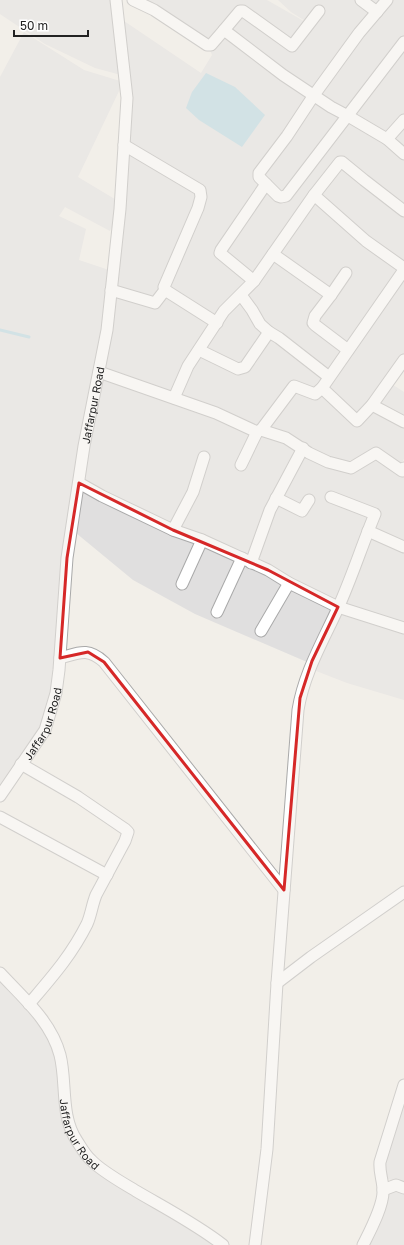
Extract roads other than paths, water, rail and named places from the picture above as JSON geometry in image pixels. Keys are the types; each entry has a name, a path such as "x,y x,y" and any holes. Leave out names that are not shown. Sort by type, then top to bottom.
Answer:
{"street":[{"name":"Jaffarpur Road","path":"0,796 45,730 56,693 67,558 84,446 107,330 120,210 126,91 116,0"},
{"path":"134,0 154,10 208,45 211,45 240,11 243,10 292,46 319,11"},
{"path":"154,10 160,0"},
{"path":"361,0 377,12"},
{"path":"387,0 359,33 314,95 287,136 259,173 259,177 278,196 286,196 404,42"},
{"path":"224,30 283,75 331,107 387,140 404,154"},
{"path":"387,140 404,120"},
{"path":"111,290 155,303 165,290 164,287 174,262 198,208 201,193 197,188 124,145"},
{"path":"174,398 188,366 224,311 254,281 314,195 341,161 384,197 404,210"},
{"path":"254,281 220,253 266,184"},
{"path":"241,465 259,431 294,386 315,394 322,388 404,269 366,241 314,195"},
{"path":"272,254 331,295"},
{"path":"346,272 315,316 313,323 348,350"},
{"path":"165,290 217,323"},
{"path":"241,295 260,324 329,377"},
{"path":"199,350 238,369 242,369 245,367 269,332"},
{"path":"322,388 357,421 372,405 404,360"},
{"path":"99,372 216,413 259,431 286,438 309,453 328,462 346,468 351,468 376,453 402,471 404,468"},
{"path":"372,405 404,422"},
{"path":"217,612 247,560 258,547 263,529 276,498 302,448"},
{"path":"173,530 193,492 204,457"},
{"path":"79,483 102,496 173,530 202,540 268,570 289,583 338,607 404,628"},
{"path":"255,1245 267,1149 277,983 298,710 300,698 312,661 338,607 375,514 332,497"},
{"path":"276,498 302,511 309,500"},
{"path":"368,531 404,547"},
{"path":"182,584 202,540"},
{"path":"261,631 289,583"},
{"path":"60,658 82,652 88,652 104,662 284,890"},
{"path":"21,764 78,797 127,830 125,841 92,903 88,923 72,952 29,1004"},
{"path":"0,817 107,875"},
{"path":"277,983 311,956 404,892"},
{"name":"Jaffarpur Road","path":"0,973 29,1004 52,1034 60,1056 66,1111 76,1139 91,1160 119,1181 174,1213 223,1245"},
{"path":"363,1245 380,1207 384,1190 379,1172 380,1162 400,1116 404,1085"},
{"path":"384,1190 396,1185 404,1188"}],"water":[{"path":"206,73 235,87 265,115 242,147 199,120 186,108 192,92"}],"waterway":[{"path":"0,330 29,337"}]}
